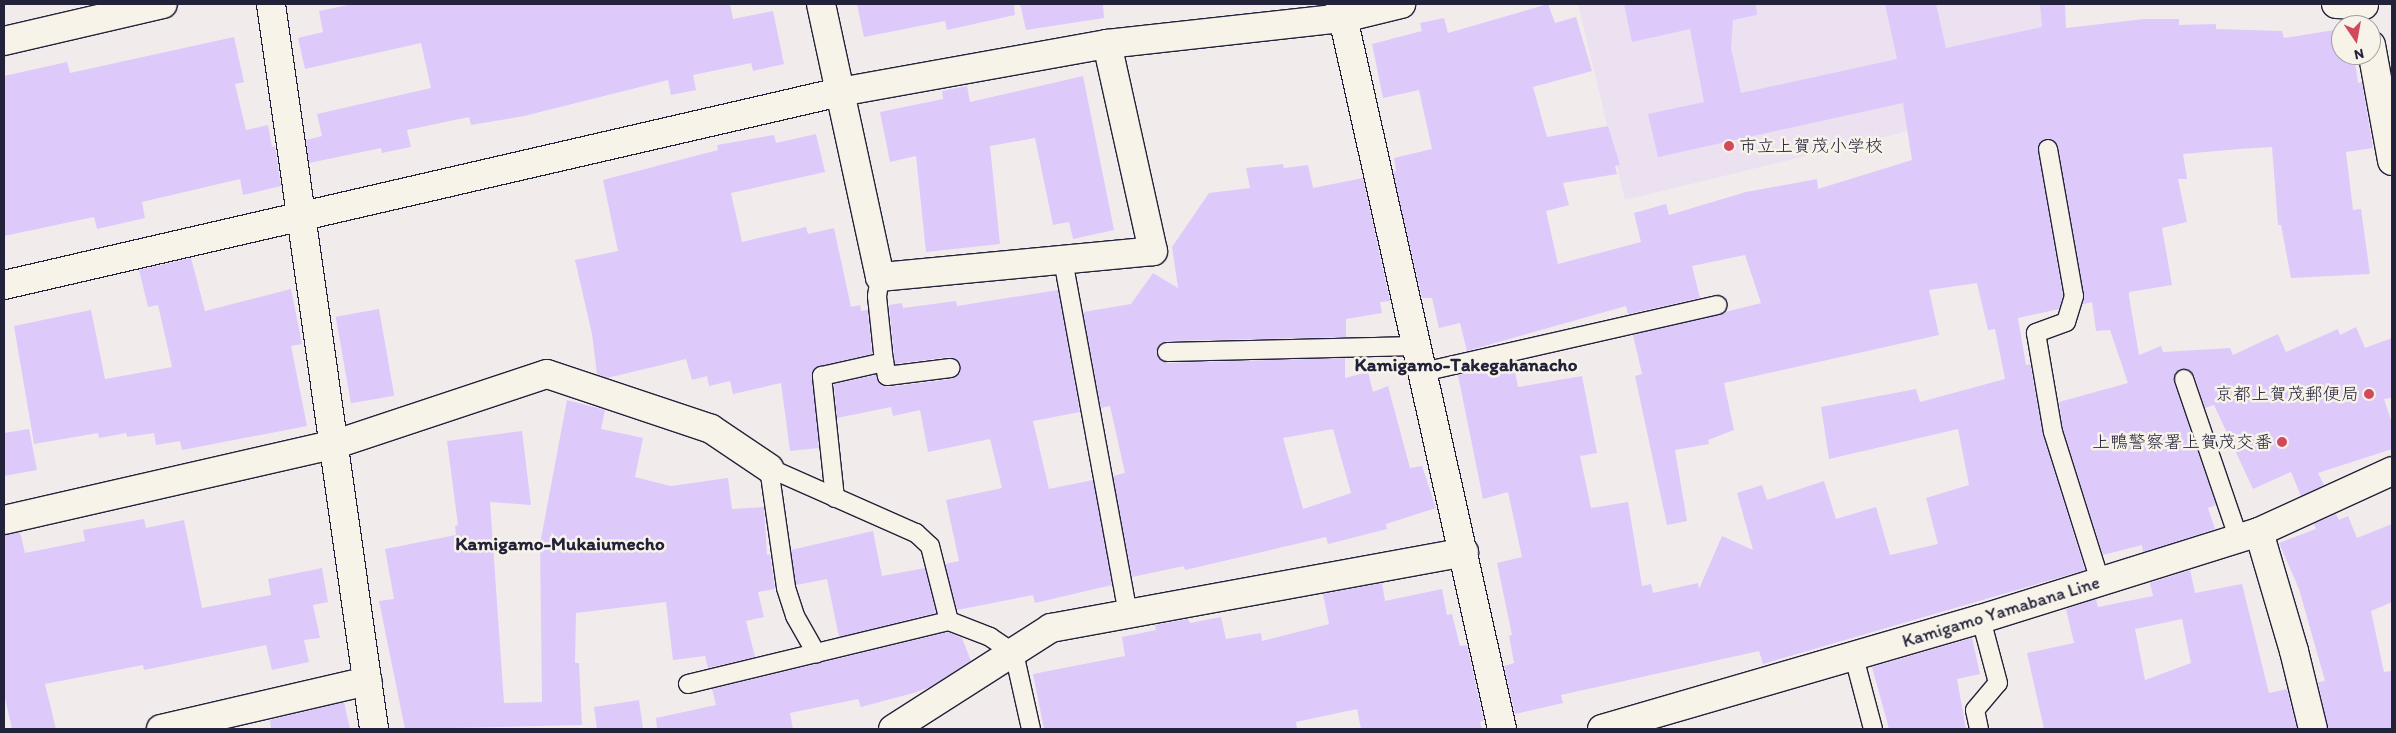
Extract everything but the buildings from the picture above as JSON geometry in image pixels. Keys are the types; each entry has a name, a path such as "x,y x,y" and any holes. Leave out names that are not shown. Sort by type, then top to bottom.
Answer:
{"street":[{"path":"4,41 163,4"},
{"path":"271,4 336,444 366,681 374,729"},
{"path":"821,4 880,277 1153,251 1107,44"},
{"path":"4,285 840,92 1107,44 1401,4"},
{"path":"2336,4 2365,11"},
{"path":"1342,11 1502,729"},
{"path":"2375,65 2392,161"},
{"path":"4,520 336,444 547,374 711,429 770,468"},
{"name":"Kamigamo Yamabana Line","path":"1602,729 1981,619 2248,534 2392,471"},
{"path":"2248,534 2294,652 2313,729"},
{"path":"893,729 1051,628 1464,552"},
{"path":"161,729 366,681"}],"lane":[{"path":"2048,149 2074,296 2066,322 2036,333 2053,432 2100,581"},
{"path":"1062,260 1128,614"},
{"path":"880,277 877,296 887,376 950,368"},
{"path":"1167,352 1420,359 1717,305"},
{"path":"835,498 822,376 884,362"},
{"path":"2184,379 2248,534"},
{"path":"770,468 916,533 930,546 949,620"},
{"path":"770,468 786,588 795,616 816,653"},
{"path":"1979,729 1974,710 1998,683 1981,619"},
{"path":"688,684 949,620 990,637 1014,653 1031,729"},
{"path":"1854,657 1874,729"}],"shaded area":[{"name":"市立上賀茂小学校","path":"1578,4 2060,4 2069,92 1625,200"}],"place":[{"name":"市立上賀茂小学校","path":"1729,146"},
{"name":"京都上賀茂郵便局","path":"2369,394"},
{"name":"上鴨警察署上賀茂交番","path":"2282,442"}],"district":[{"name":"Kamigamo-Takegahanacho","path":"1466,365"},
{"name":"Kamigamo-Mukaiumecho","path":"560,544"}]}
